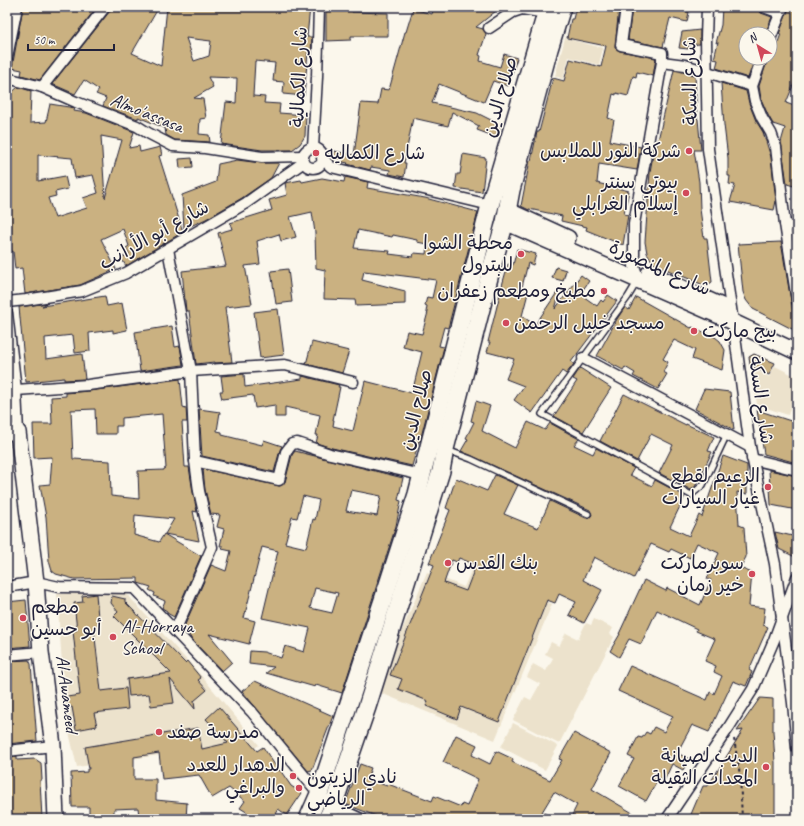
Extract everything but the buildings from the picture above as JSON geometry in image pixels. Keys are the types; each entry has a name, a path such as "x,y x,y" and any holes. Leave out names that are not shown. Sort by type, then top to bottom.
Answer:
{"highway":[{"name":"صلاح الدين","path":"308,819 319,794 384,597 416,494 490,204 552,9"},
{"name":"صلاح الدين","path":"330,813 369,700 441,471 445,449 506,216 511,190 549,48 552,9"}],"main road":[{"name":"شارع المنصورة","path":"506,216 732,316"},
{"path":"732,316 797,342"},
{"path":"732,316 797,352"},
{"name":"Al-Awameed","path":"13,432 36,582 41,652 53,746 56,819"}],"street":[{"path":"7,57 17,7"},
{"path":"42,87 105,7"},
{"name":"شارع الكمالية","path":"313,148 317,77 318,7"},
{"path":"626,7 621,45 662,53 662,62 635,216 633,247 636,273"},
{"name":"شارع السكة","path":"707,7 706,38 708,149 750,447 775,564 781,618 794,686 797,748"},
{"path":"764,7 782,10 775,26"},
{"path":"488,28 513,12 522,10 552,9"},
{"path":"662,62 685,65 752,86"},
{"path":"759,66 752,86 755,100 762,118 771,132 776,147 785,224 797,300"},
{"name":"Almo'assasa","path":"7,78 42,87 137,126 173,146 205,148 262,157 303,159"},
{"path":"322,158 321,163 315,168 308,167 303,159 306,150 313,148 320,152 322,158 331,168 490,204"},
{"name":"شارع أبو الأرانب","path":"7,302 82,292 126,273 168,250 246,203 303,159"},
{"path":"785,224 797,227"},
{"path":"168,250 191,371 195,461 199,491 212,547 175,631"},
{"path":"7,313 16,390 13,432"},
{"path":"583,358 750,447"},
{"path":"16,390 88,385 191,371 285,365 353,382"},
{"path":"195,461 279,480 286,452 292,444 297,443 330,454 421,474"},
{"path":"752,459 797,470"},
{"path":"667,819 753,689 774,640 796,580"},
{"path":"7,587 36,582 59,587 134,588 252,712 319,794 330,813 361,819"},
{"path":"7,656 41,652"},
{"path":"7,751 53,746"}],"lane":[{"path":"636,273 628,297 542,414 691,495 703,485 726,434"},
{"path":"445,449 471,459 588,514"}],"path":[{"path":"729,727 735,743 740,775 742,819"}],"shaded area":[{"path":"565,38 603,48 599,65 569,57 563,79 555,76"},
{"path":"775,366 797,377 797,387 788,415 757,405 752,368 769,377"},
{"path":"473,566 513,582 511,586 552,604 495,740 376,691 427,572 464,587"},
{"path":"124,591 204,679 259,745 239,759 194,750 77,767 66,719 57,594"},
{"path":"594,619 613,628 610,634 614,637 559,744 513,720 525,697 531,700 540,684 527,677 533,664 546,671 553,658 545,654 551,642 559,646 566,633 578,639 586,623 591,625"},
{"path":"513,723 558,746 545,770 501,747"}],"place":[{"name":"شركة النور للملابس","path":"689,151"},
{"name":"شارع الكماليه","path":"316,153"},
{"name":"بيوتي سنتر إسلام الغرابلي","path":"686,193"},
{"name":"محطة الشوا للبترول","path":"521,254"},
{"name":"مطبخ ومطعم زعفران","path":"604,291"},
{"name":"مسجد خليل الرحمن","path":"506,323"},
{"name":"بيج ماركت","path":"694,331"},
{"name":"الزعيم لقطع غيار السيارات","path":"768,487"},
{"name":"بنك القدس","path":"448,563"},
{"name":"سوبرماركت خير زمان","path":"752,574"},
{"name":"مطعم أبو حسين","path":"23,618"},
{"name":"Al-Horraya School","path":"113,637"},
{"name":"مدرسة صفد","path":"159,732"},
{"name":"الديب لصيانة المعدات الثقيلة","path":"766,767"},
{"name":"الدهدار للعدد والبراغي","path":"293,776"},
{"name":"نادي الزيتون الرياضي","path":"299,788"}]}
